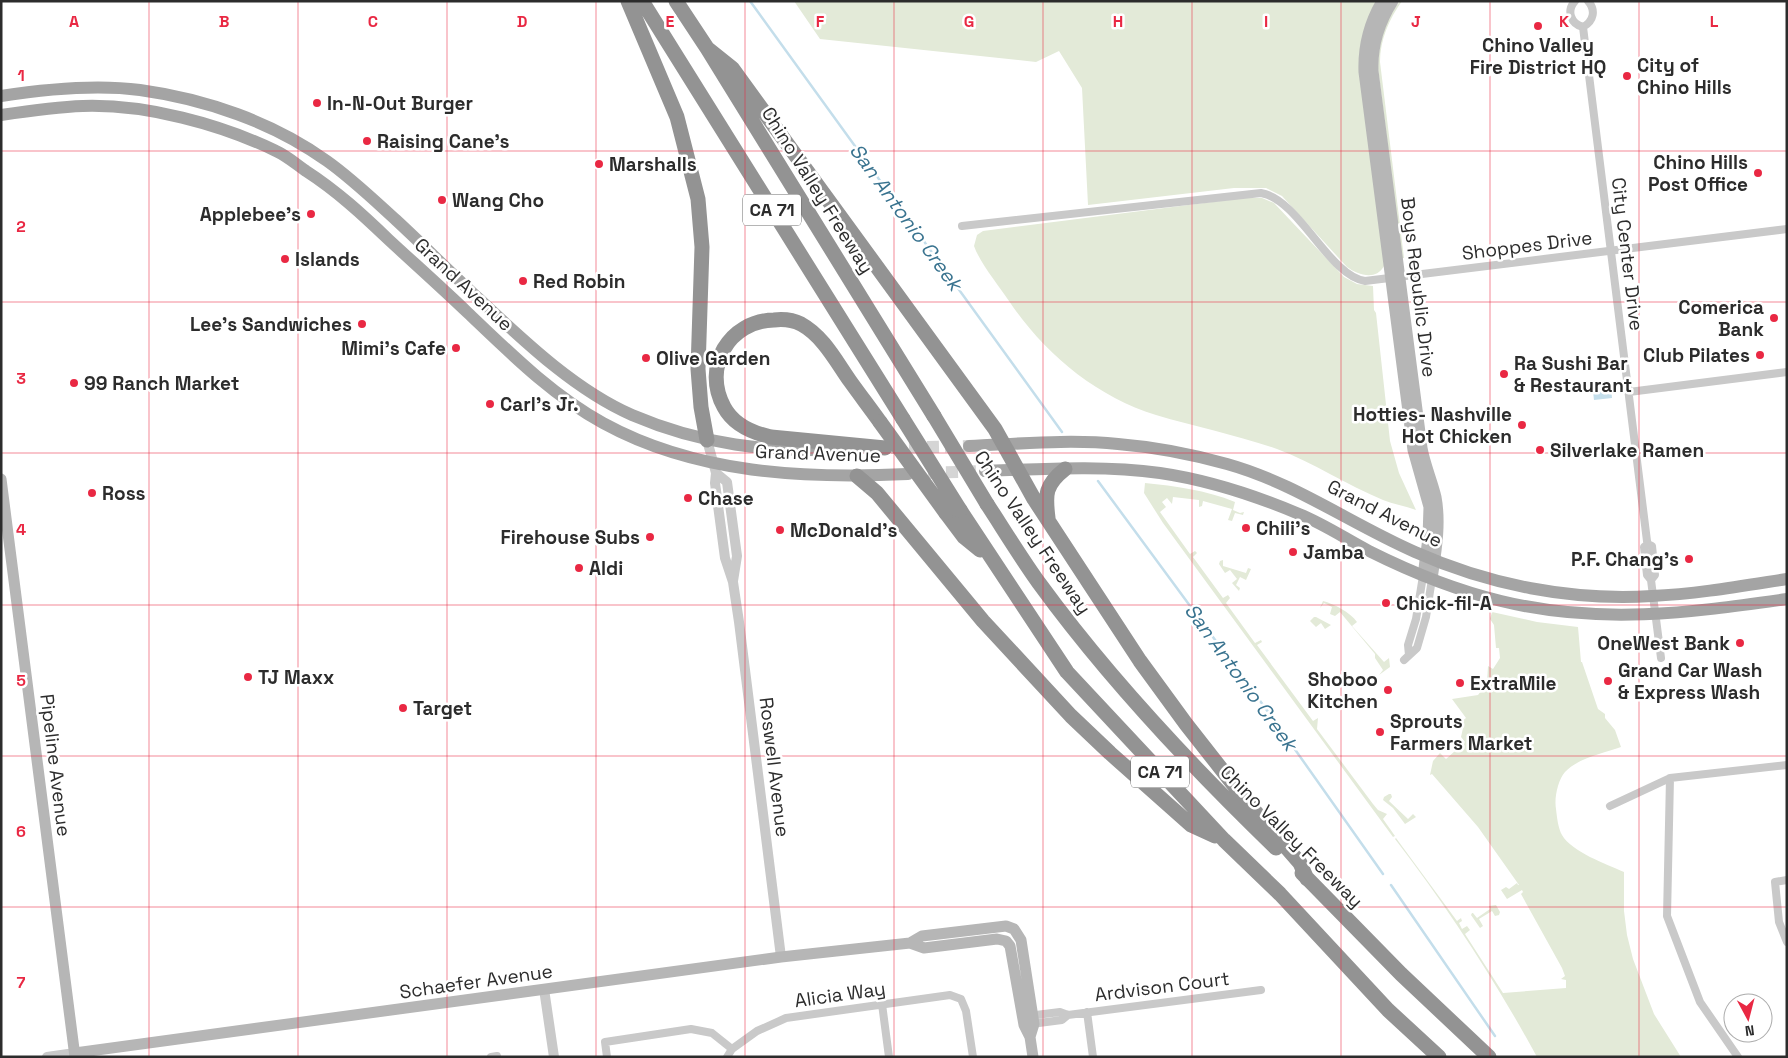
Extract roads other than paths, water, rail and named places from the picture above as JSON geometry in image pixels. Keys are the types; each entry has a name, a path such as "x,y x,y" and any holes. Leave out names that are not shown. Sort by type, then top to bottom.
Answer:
{"highway":[{"path":"628,1 678,117 698,199 702,247 698,369 701,407 707,440"},
{"name":"CA 71","path":"642,1 903,419 953,512 990,558 1067,672 1224,840 1280,894 1388,1010 1439,1057"},
{"name":"Chino Valley Freeway","path":"676,1 707,48 987,504 1038,581 1060,610 1147,716 1214,789 1307,878 1401,974 1489,1057"},
{"path":"707,48 732,68 990,423 1049,522 1140,661 1186,724 1247,801 1300,863 1307,878"},
{"path":"887,448 771,437 756,433 743,426 732,418 724,407 717,386 717,367 722,351 734,335 752,323 783,319 799,323 812,332 826,347 880,422 953,512"},
{"path":"1049,522 1047,490 1052,481 1065,469"},
{"path":"857,476 877,493 978,616 1071,716 1115,758 1191,825 1224,840"}],"main road":[{"name":"Boys Republic Drive","path":"1382,1 1370,28 1365,46 1364,63 1395,278"},
{"name":"Boys Republic Drive","path":"1393,1 1376,35 1373,67 1414,454 1429,507 1430,558 1428,578"},
{"name":"Grand Avenue","path":"1,96 83,87 139,90 212,105 288,135 328,161 366,193 516,333 575,381 630,414 660,426 707,440 742,447 771,450 887,448"},
{"name":"Grand Avenue","path":"1,114 84,106 136,108 206,123 278,152 314,176 353,206 515,357 568,401 605,424 715,468 774,473 857,476 908,474"},
{"name":"Grand Avenue","path":"969,446 1098,443 1172,451 1214,461 1254,473 1314,499 1397,544 1430,558 1488,578 1542,590 1602,597 1653,596 1787,579"},
{"name":"Grand Avenue","path":"985,471 1117,469 1183,477 1232,489 1308,517 1367,549 1428,578 1485,597 1537,608 1590,614 1656,615 1787,599"},
{"name":"Pipeline Avenue","path":"1,479 75,1055"},
{"name":"Schaefer Avenue","path":"75,1055 544,989 910,943 922,936 1006,926 1014,929 1021,940 1028,1020"},
{"name":"Schaefer Avenue","path":"910,943 924,948 997,939 1006,941 1010,946 1028,1020"},
{"path":"1028,1020 1032,1057"}],"street":[{"name":"City Center Drive","path":"1575,1 1570,8 1571,18 1574,22 1583,26 1648,544 1644,547 1646,575 1651,580 1661,658"},
{"path":"1583,26 1589,24 1594,15 1591,4 1588,1"},
{"name":"Shoppes Drive","path":"962,226 1262,193 1278,199 1352,277 1365,280 1395,278 1787,229"},
{"path":"1629,392 1787,372"},
{"name":"Roswell Avenue","path":"707,440 715,468 726,482 737,556 733,582 758,762 782,958"},
{"path":"1406,658 1408,645 1428,578"},
{"path":"1610,806 1670,778 1787,764"},
{"path":"1670,778 1667,916 1700,1002 1738,1057"},
{"path":"1787,880 1775,882 1779,922 1787,942"},
{"path":"544,989 554,1057"},
{"name":"Ardvison Court","path":"1028,1020 1062,1020 1068,1015 1087,1012 1261,990"},
{"name":"Alicia Way","path":"732,1049 757,1031 786,1018 950,995 961,999 966,1011 973,1057"},
{"path":"882,1004 889,1057"},
{"path":"1087,1012 1093,1057"},
{"path":"607,1057 605,1042 691,1029 712,1033 732,1049 727,1057"},
{"name":"Schaefer Avenue","path":"47,1057 75,1055"},
{"path":"491,1057 496,1056"}],"water":[{"path":"1611,389 1612,398 1594,400 1593,391"}],"waterway":[{"name":"San Antonio Creek","path":"750,1 1062,432"},
{"name":"San Antonio Creek","path":"1098,481 1277,724 1383,874"},
{"name":"San Antonio Creek","path":"1391,885 1495,1036"}],"tunnel":[{"path":"891,448 969,446"},
{"path":"928,473 985,471"}],"place":[{"name":"Chino Valley Fire District HQ","path":"1538,26"},
{"name":"City of Chino Hills","path":"1627,76"},
{"name":"In-N-Out Burger","path":"317,103"},
{"name":"Raising Cane's","path":"367,141"},
{"name":"Marshalls","path":"599,164"},
{"name":"Chino Hills Post Office","path":"1758,173"},
{"name":"Wang Cho","path":"442,200"},
{"name":"Applebee's","path":"311,214"},
{"name":"Islands","path":"285,259"},
{"name":"Red Robin","path":"523,281"},
{"name":"Comerica Bank","path":"1774,318"},
{"name":"Lee's Sandwiches","path":"362,324"},
{"name":"Mimi's Cafe","path":"456,348"},
{"name":"Club Pilates","path":"1760,355"},
{"name":"Olive Garden","path":"646,358"},
{"name":"Ra Sushi Bar & Restaurant","path":"1504,374"},
{"name":"99 Ranch Market","path":"74,383"},
{"name":"Carl's Jr.","path":"490,404"},
{"name":"Hotties- Nashville Hot Chicken","path":"1522,425"},
{"name":"Silverlake Ramen","path":"1540,450"},
{"name":"Ross","path":"92,493"},
{"name":"Chase","path":"688,498"},
{"name":"Chili's","path":"1246,528"},
{"name":"McDonald's","path":"780,530"},
{"name":"Firehouse Subs","path":"650,537"},
{"name":"Jamba","path":"1293,552"},
{"name":"P.F. Chang's","path":"1689,559"},
{"name":"Aldi","path":"579,568"},
{"name":"Chick-fil-A","path":"1386,603"},
{"name":"OneWest Bank","path":"1740,643"},
{"name":"TJ Maxx","path":"248,677"},
{"name":"Grand Car Wash & Express Wash","path":"1608,681"},
{"name":"ExtraMile","path":"1460,683"},
{"name":"Shoboo Kitchen","path":"1388,690"},
{"name":"Target","path":"403,708"},
{"name":"Sprouts Farmers Market","path":"1380,732"}]}
